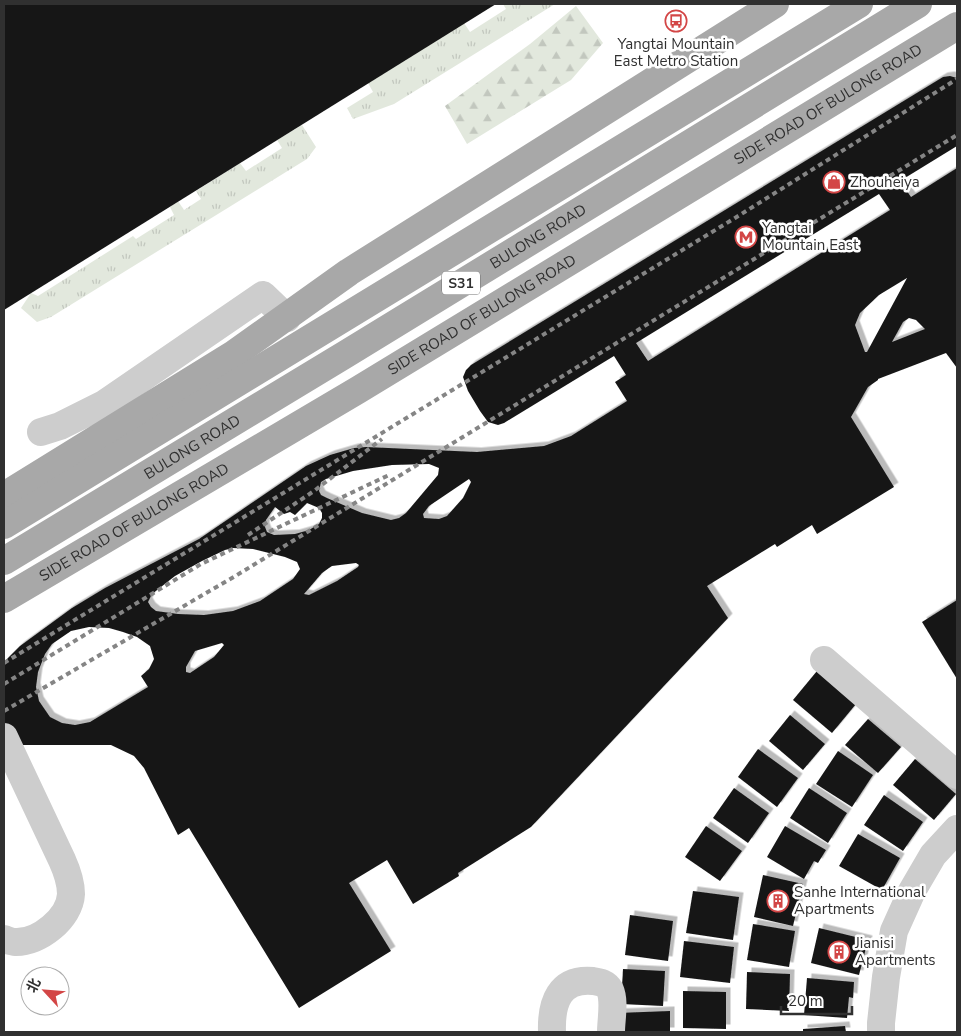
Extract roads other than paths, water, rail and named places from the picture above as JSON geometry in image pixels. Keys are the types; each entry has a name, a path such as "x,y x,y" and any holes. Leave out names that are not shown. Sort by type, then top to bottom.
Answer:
{"main road":[{"path":"4,496 262,335 349,272 775,4"},
{"name":"BULONG ROAD","path":"4,523 859,4"},
{"name":"BULONG ROAD","path":"4,561 918,4"},
{"name":"SIDE ROAD OF BULONG ROAD","path":"4,599 358,390 957,26"},
{"path":"4,523 210,395 218,389 262,335"}],"street":[{"path":"41,432 60,426 104,404 263,294 287,318"},
{"path":"824,660 957,775"},
{"path":"4,737 69,876 71,895 66,912 51,927 34,938 15,942 4,939"},
{"path":"881,1032 886,977 894,931 912,891 933,855 957,829"},
{"path":"552,1032 554,1006 562,990 570,984 585,980 600,982 608,987 611,992 611,1032"}],"railway":[{"path":"4,663 735,218 957,79"},
{"path":"4,711 237,575 957,135"},
{"path":"248,535 314,491 382,439"},
{"path":"4,684 201,564 389,475"}],"place":[{"name":"Yangtai Mountain East Metro Station","path":"676,21"},
{"name":"Zhouheiya","path":"834,182"},
{"name":"Yangtai Mountain East","path":"746,237"},
{"name":"Sanhe International Apartments","path":"778,901"},
{"name":"Jianisi Apartments","path":"839,952"}]}
